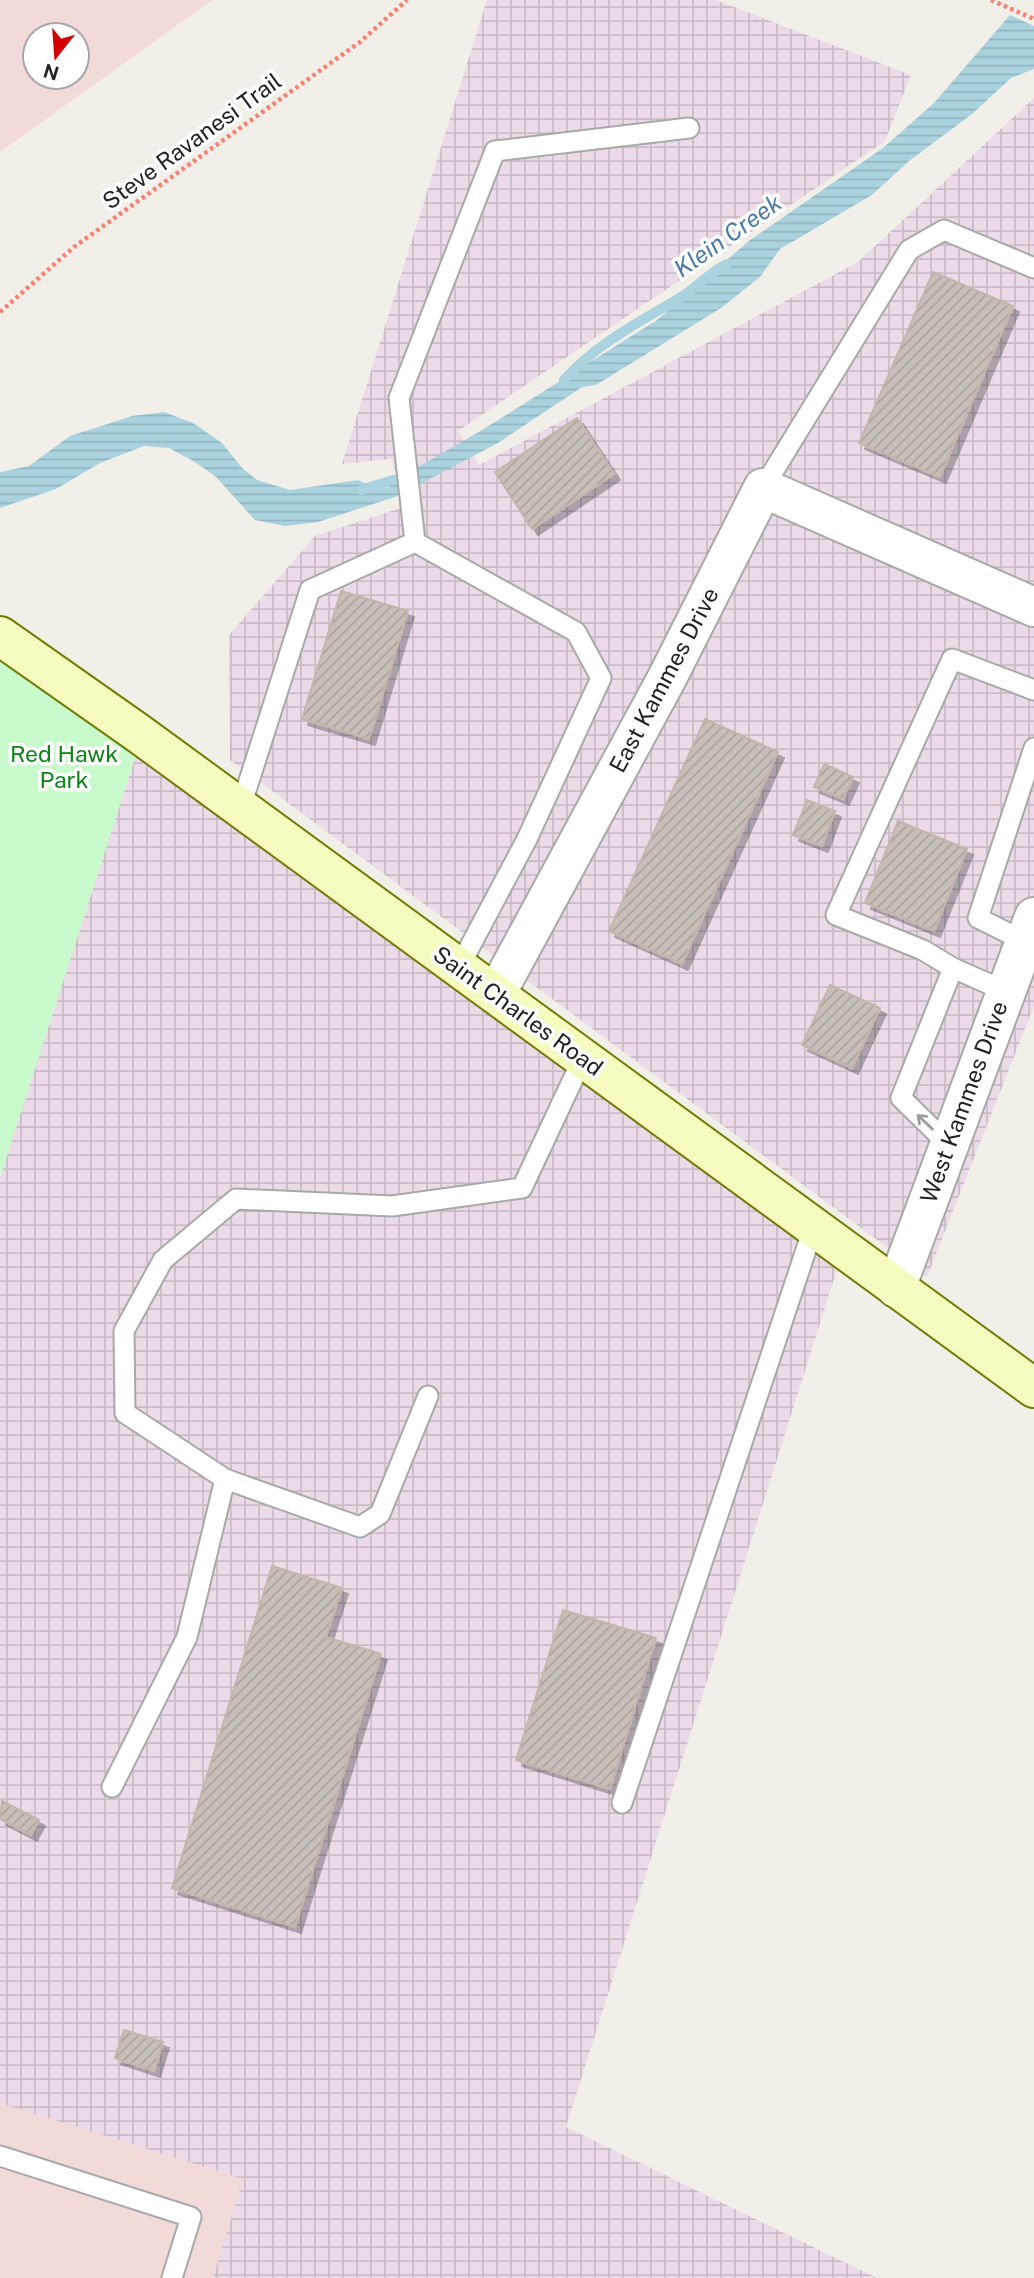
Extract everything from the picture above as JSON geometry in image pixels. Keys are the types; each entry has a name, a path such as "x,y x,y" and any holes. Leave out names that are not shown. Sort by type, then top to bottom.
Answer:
{"street":[{"path":"763,488 1027,603"},
{"name":"East Kammes Drive","path":"496,994 667,678 763,488"},
{"name":"Saint Charles Road","path":"0,636 496,994 1034,1388"},
{"name":"West Kammes Drive","path":"896,1288 1029,929"}],"lane":[{"path":"415,542 399,398 495,151 689,128"},
{"path":"763,488 909,250 944,230 1034,268"},
{"path":"240,809 310,590 415,542"},
{"path":"415,542 576,632 601,678 527,839 458,969"},
{"path":"1005,991 953,968 923,950 836,915 952,659 1034,690"},
{"path":"1029,929 978,918 1034,748"},
{"path":"950,1146 901,1098 953,968"},
{"path":"428,1396 380,1514 360,1527 225,1479 125,1413 124,1331 163,1260 236,1199 392,1206 522,1188 583,1058"},
{"path":"622,1803 814,1226"},
{"path":"112,1787 187,1637 225,1479"},
{"path":"0,2155 191,2217 172,2278"}],"path":[{"name":"Steve Ravanesi Trail","path":"0,312 74,247 360,42 407,0"},
{"path":"991,0 1034,19"}],"shaded area":[{"path":"0,0 212,0 91,87 91,21 21,21 21,91 85,91 0,152"},
{"path":"487,0 716,0 911,75 885,141 458,431 479,465 858,262 1034,98 1034,1006 927,1277 230,760 229,635 315,536 407,506 391,459 342,464"},
{"path":"136,755 840,1260 566,2127 877,2278 213,2278 243,2179 0,2103 0,1177"},
{"path":"0,2103 244,2179 213,2278 0,2278"}],"green space":[{"name":"Red Hawk Park","path":"0,639 141,739 0,1177"}],"water":[{"path":"1010,15 1034,26 1034,69 1011,78 972,114 909,161 872,195 780,249 760,277 721,308 596,385 582,387 498,443 395,497 318,522 285,526 255,520 216,477 195,462 169,448 144,446 100,463 56,489 0,508 0,472 29,466 70,436 132,416 164,412 193,423 222,443 242,468 257,480 290,490 358,480 378,489 388,488 392,476 422,465 482,430 657,320 749,241 883,148 934,103"}],"building":[{"path":"933,272 1013,306 940,477 859,443"},
{"path":"577,418 614,474 532,529 495,472"},
{"path":"341,591 408,611 369,739 302,719"},
{"path":"705,719 778,752 682,964 609,931"},
{"path":"824,764 853,777 843,799 814,787"},
{"path":"807,800 835,811 822,846 793,835"},
{"path":"898,821 967,849 934,931 865,903"},
{"path":"830,985 880,1008 852,1068 802,1045"},
{"path":"272,1566 342,1588 326,1637 381,1654 295,1927 172,1888"},
{"path":"563,1610 656,1638 610,1789 516,1760"},
{"path":"2,1801 39,1820 31,1835 0,1819"},
{"path":"124,2030 163,2042 154,2071 115,2058"}],"waterway":[{"name":"Klein Creek","path":"564,380 605,344 683,296 727,264"},
{"name":"Klein Creek","path":"361,490 393,480"}]}
